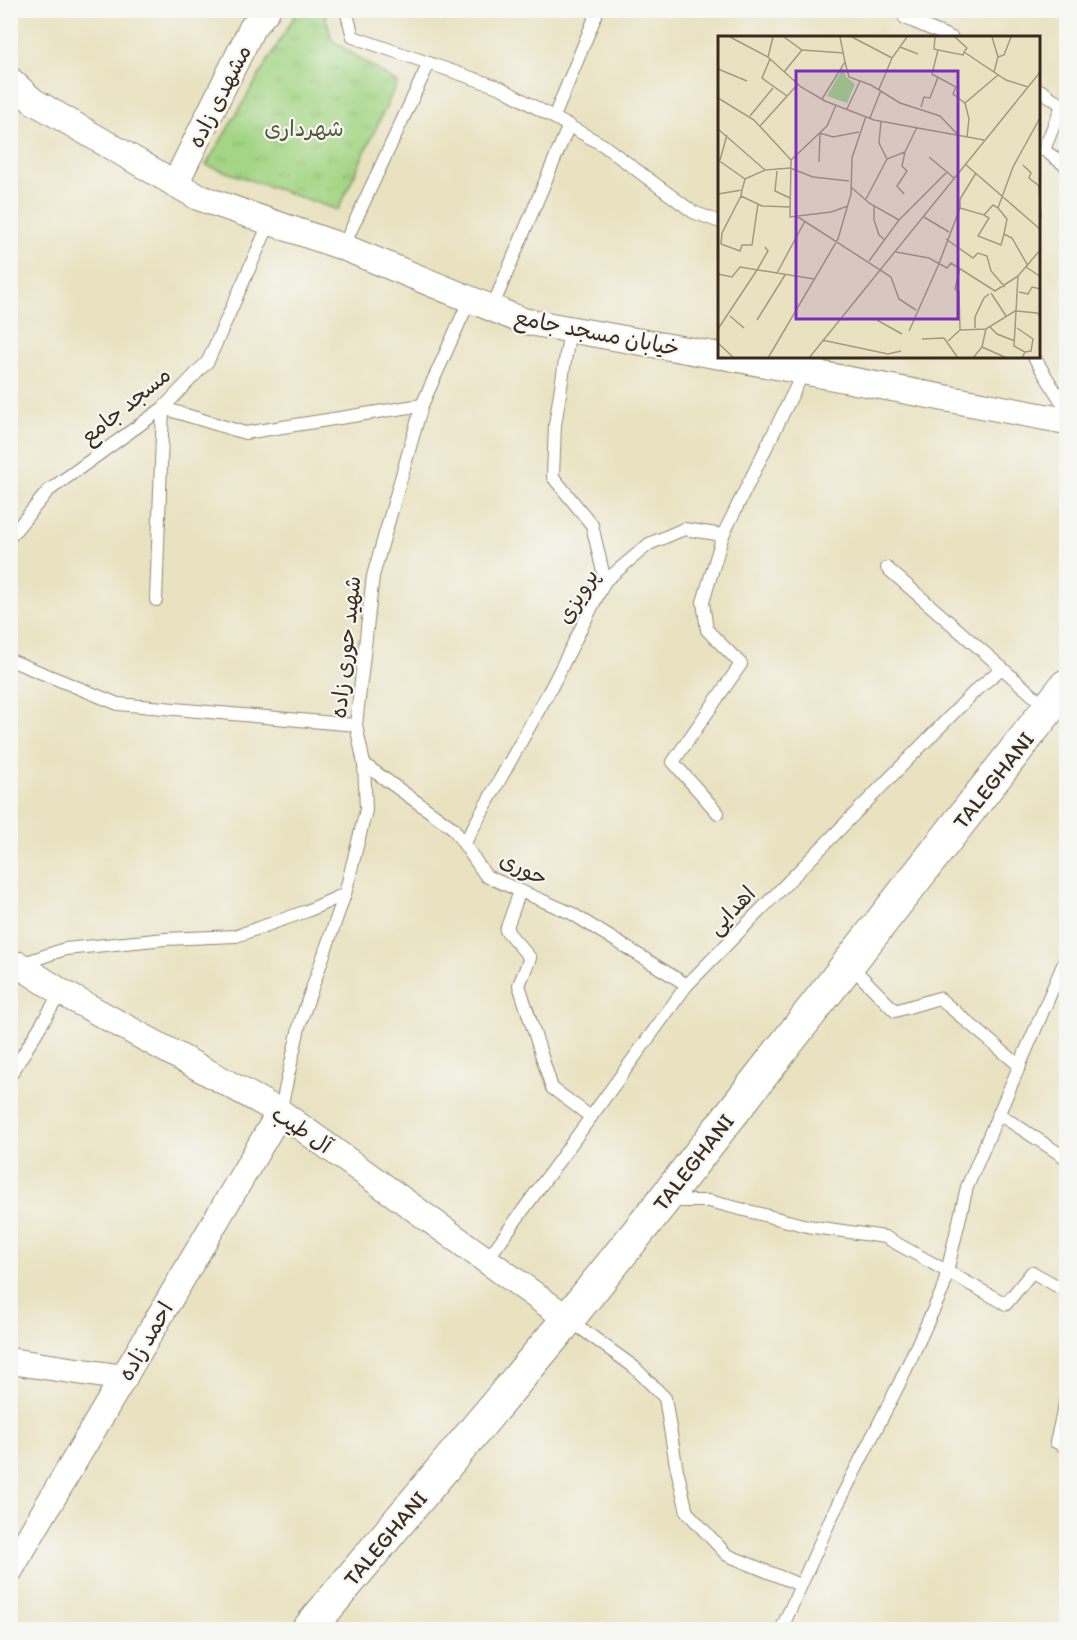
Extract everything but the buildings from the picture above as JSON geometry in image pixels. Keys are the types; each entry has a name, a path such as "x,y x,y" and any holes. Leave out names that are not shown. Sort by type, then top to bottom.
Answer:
{"main road":[{"name":"TALEGHANI","path":"308,1629 568,1319 663,1201 1057,698"}],"street":[{"name":"مشهدی زاده","path":"174,184 252,28 267,10"},
{"name":"خیابان مسجد جامع","path":"12,84 33,100 198,197 343,247 523,321 718,356"},
{"path":"733,358 1066,421"},
{"name":"آل طیب","path":"14,965 280,1112 568,1319"},
{"name":"احمد زاده","path":"10,1570 280,1112"},
{"path":"10,1361 124,1378"}],"lane":[{"path":"346,10 353,37 501,88 603,145 693,212 718,221"},
{"path":"554,117 598,10"},
{"path":"907,10 905,18 946,36"},
{"path":"343,247 429,63"},
{"path":"1041,91 1062,105 1044,150 1066,166"},
{"name":"شهید حوری زاده","path":"280,1112 300,1023 345,894 366,810 364,764 356,725 372,576 422,405 481,303 569,125"},
{"name":"مسجد جامع","path":"10,537 48,490 163,408 208,361 270,222"},
{"path":"570,329 555,425 553,477 592,525 605,581"},
{"path":"1035,358 1066,409"},
{"path":"718,813 673,762 741,664 707,630 704,602 723,535 804,371"},
{"path":"156,600 163,408 245,433 422,405"},
{"name":"پرویزی","path":"464,844 552,686 605,581 649,544 684,529 723,535"},
{"path":"887,568 1002,668 1057,698"},
{"path":"10,660 118,704 356,725"},
{"name":"اهدایی","path":"486,1261 687,985 975,691 1002,668"},
{"name":"حوری","path":"364,764 453,828 486,876 571,913 687,985"},
{"path":"520,891 506,930 530,958 519,985 552,1088 591,1117"},
{"path":"14,965 65,949 165,939 236,936 307,911 345,894"},
{"path":"781,1629 943,1289 967,1187 1066,958"},
{"path":"849,964 895,1011 939,998 1020,1066"},
{"path":"10,1076 61,993"},
{"path":"999,1114 1066,1158"},
{"path":"663,1201 709,1201 807,1226 885,1237 1006,1304 1032,1272 1066,1291"},
{"path":"568,1319 634,1367 665,1398 676,1465 687,1512 726,1555 800,1585"},
{"path":"1066,1399 1056,1442 1066,1448"}],"green space":[{"name":"شهرداری","path":"298,10 324,11 332,40 397,83 338,210 206,165"}]}
